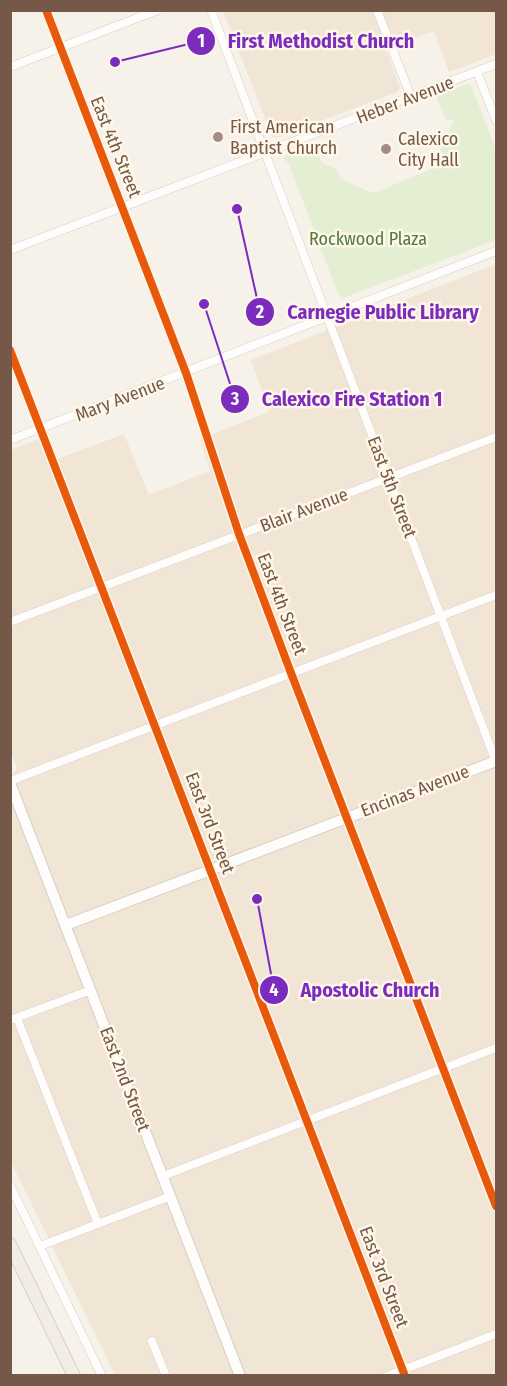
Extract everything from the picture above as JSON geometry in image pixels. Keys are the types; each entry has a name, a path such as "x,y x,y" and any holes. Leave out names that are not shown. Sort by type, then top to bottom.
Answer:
{"main road":[{"path":"10,1244 74,1376"}],"street":[{"name":"East 4th Street","path":"46,10 186,374 239,534 291,673 496,1206"},
{"path":"10,67 158,10"},
{"name":"East 5th Street","path":"211,10 496,761"},
{"path":"377,10 411,97"},
{"name":"Heber Avenue","path":"10,250 496,64"},
{"path":"477,72 496,120"},
{"name":"Mary Avenue","path":"10,440 186,374 496,251"},
{"name":"East 3rd Street","path":"10,350 213,870 404,1372"},
{"name":"Blair Avenue","path":"10,622 496,437"},
{"path":"10,782 496,595"},
{"name":"Encinas Avenue","path":"66,925 496,761"},
{"name":"East 2nd Street","path":"10,782 240,1376"},
{"path":"90,990 14,1019 98,1224"},
{"path":"163,1176 496,1048"},
{"path":"10,1185 102,1376"},
{"path":"40,1246 171,1196"},
{"path":"387,1376 404,1372 496,1334"},
{"path":"152,1341 166,1376"}],"shaded area":[{"path":"223,11 496,11 496,54 449,72 434,31 386,49 400,88 397,92 276,138 272,136"},
{"path":"496,264 496,1375 115,1375 11,1162 10,779 17,768 11,751 11,450 39,439 49,462 124,434 149,495 210,471 200,439 269,412 251,360"}],"green space":[{"name":"Rockwood Plaza","path":"471,85 496,151 496,240 343,298 338,294 289,164 284,159 287,154 314,143 322,163 336,169 340,178 370,192 377,192 431,169 454,121 445,119 436,95"}],"cycle path":[{"path":"46,10 186,373 239,534 291,673 496,1206"},
{"path":"10,350 405,1376"}],"place":[{"name":"First Methodist Church","path":"115,62"},
{"name":"First American Baptist Church","path":"218,137"},
{"name":"Calexico City Hall","path":"386,149"},
{"name":"Carnegie Public Library","path":"237,209"},
{"name":"Calexico Fire Station 1","path":"204,304"},
{"name":"Apostolic Church","path":"257,899"}]}
